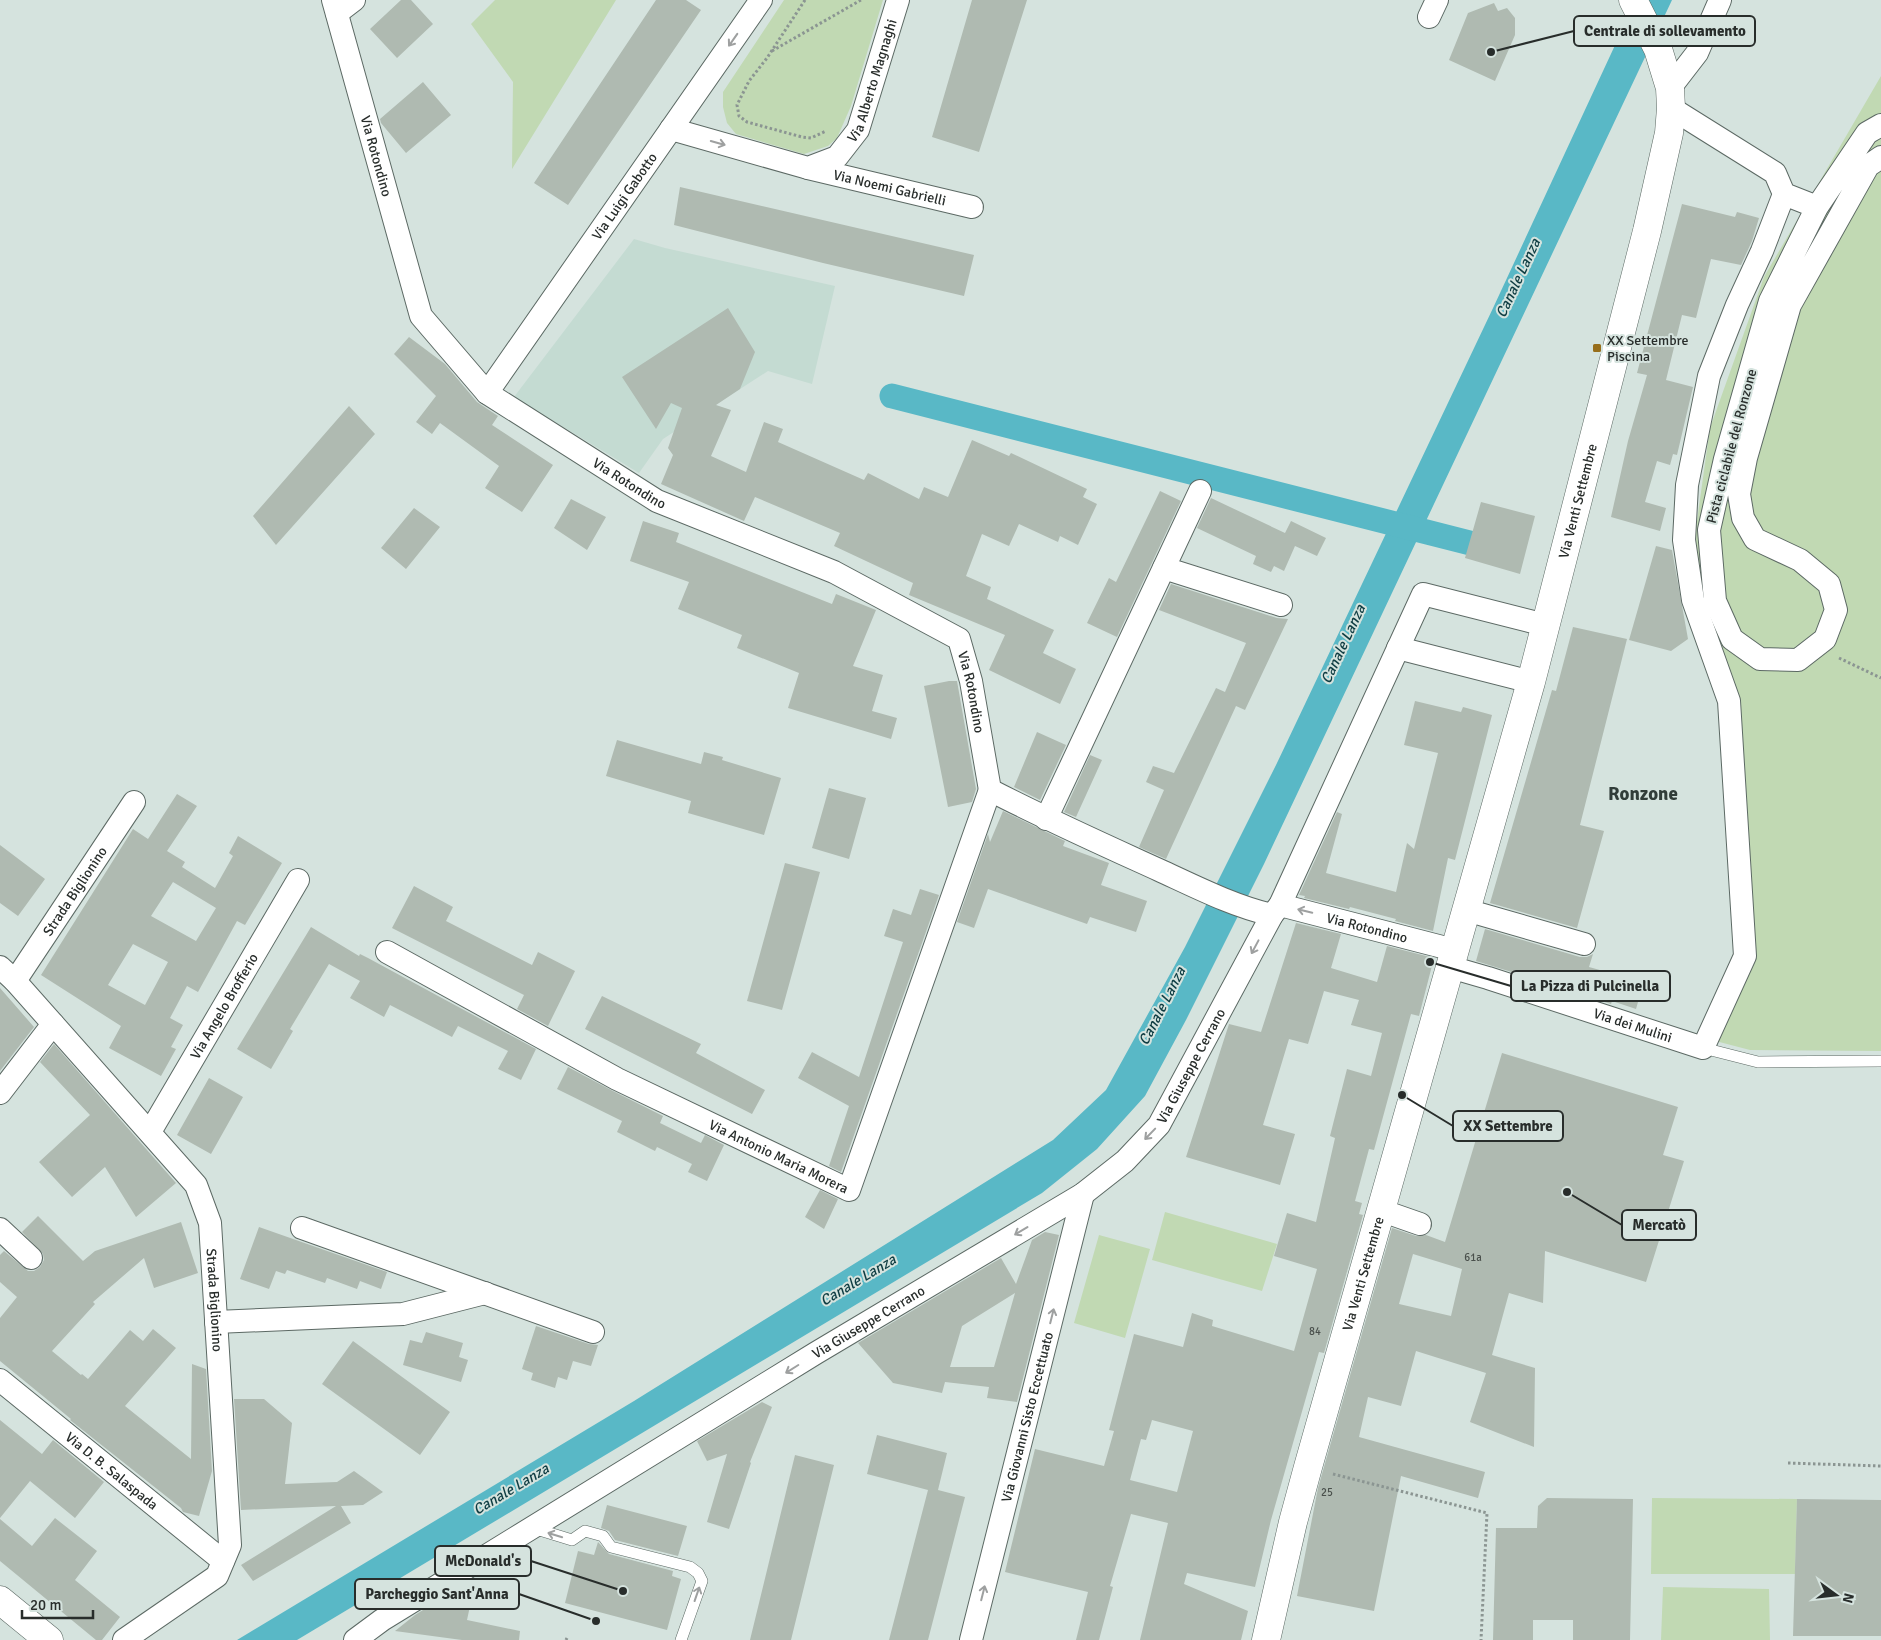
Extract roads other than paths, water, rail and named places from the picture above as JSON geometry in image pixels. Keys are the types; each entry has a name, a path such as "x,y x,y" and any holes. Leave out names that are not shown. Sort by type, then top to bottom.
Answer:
{"main road":[{"path":"1633,0 1658,49 1670,98"},
{"name":"Via Venti Settembre","path":"1266,1640 1293,1522 1308,1467 1531,682 1647,231 1669,133 1670,98"},
{"path":"0,1600 49,1640"}],"street":[{"name":"Via Luigi Gabotto","path":"487,393 761,0"},
{"name":"Via Alberto Magnaghi","path":"837,157 858,130 898,0"},
{"path":"1703,1048 1745,956 1729,701 1693,600 1684,540 1687,485 1709,376 1784,194 1775,173 1670,98 1697,53 1720,0"},
{"name":"Via Rotondino","path":"341,4 421,316 487,393 657,501 834,572 959,639 971,681 990,790 1046,819 1170,875 1268,910 1452,958"},
{"name":"Pista ciclabile del Ronzone","path":"1881,125 1867,133 1817,207 1770,301 1725,458 1709,530 1715,601 1732,640 1760,659 1798,660 1825,639 1836,610 1828,584 1800,560 1755,539 1743,518 1739,494 1746,458 1790,305 1868,166 1881,157"},
{"name":"Via Noemi Gabrielli","path":"671,129 808,168 972,206"},
{"name":"Via Noemi Gabrielli","path":"808,168 837,157"},
{"path":"1784,194 1817,207"},
{"path":"1046,819 1200,491"},
{"path":"1164,568 1281,605"},
{"name":"Via Giuseppe Cerrano","path":"355,1640 382,1620 816,1353 1082,1194 1125,1160 1159,1125 1268,910 1424,594 1545,625"},
{"path":"1398,648 1531,682"},
{"name":"Via Antonio Maria Morera","path":"387,952 617,1078 849,1190 990,790"},
{"name":"Strada Biglionino","path":"124,1640 217,1576 230,1545 210,1223 196,1185 8,974 134,802"},
{"name":"Via Angelo Brofferio","path":"150,1132 298,880"},
{"path":"1466,910 1584,944"},
{"name":"Via dei Mulini","path":"1452,958 1497,981 1703,1048"},
{"path":"0,1093 53,1024"},
{"name":"Via Giovanni Sisto Eccettuato","path":"971,1640 1082,1194"},
{"path":"1380,1210 1420,1224"},
{"path":"302,1228 594,1332"},
{"path":"0,1229 31,1258"},
{"path":"216,1322 403,1314 485,1293"},
{"name":"Via D. B. Salaspada","path":"0,1380 223,1561"}],"lane":[{"path":"1703,1048 1758,1062 1881,1061"},
{"path":"533,1528 572,1540 586,1531 603,1536 611,1548 690,1568 698,1573 702,1581 681,1640"}],"water":[{"name":"Canale Lanza","path":"1636,0 1672,0 1264,864 1186,1020 1145,1096 1097,1149 1042,1193 297,1640 237,1640 634,1401 1053,1140 1106,1090 1185,947 1277,763 1494,306"}],"waterway":[{"path":"892,396 1470,543"}],"place":[{"name":"Centrale di sollevamento","path":"1491,52"},
{"name":"XX Settembre Piscina","path":"1597,348"},
{"name":"La Pizza di Pulcinella","path":"1430,962"},
{"name":"XX Settembre","path":"1402,1095"},
{"name":"Mercatò","path":"1567,1192"},
{"name":"McDonald's","path":"623,1591"},
{"name":"Parcheggio Sant'Anna","path":"596,1621"}],"district":[{"name":"Ronzone","path":"1643,793"}]}
